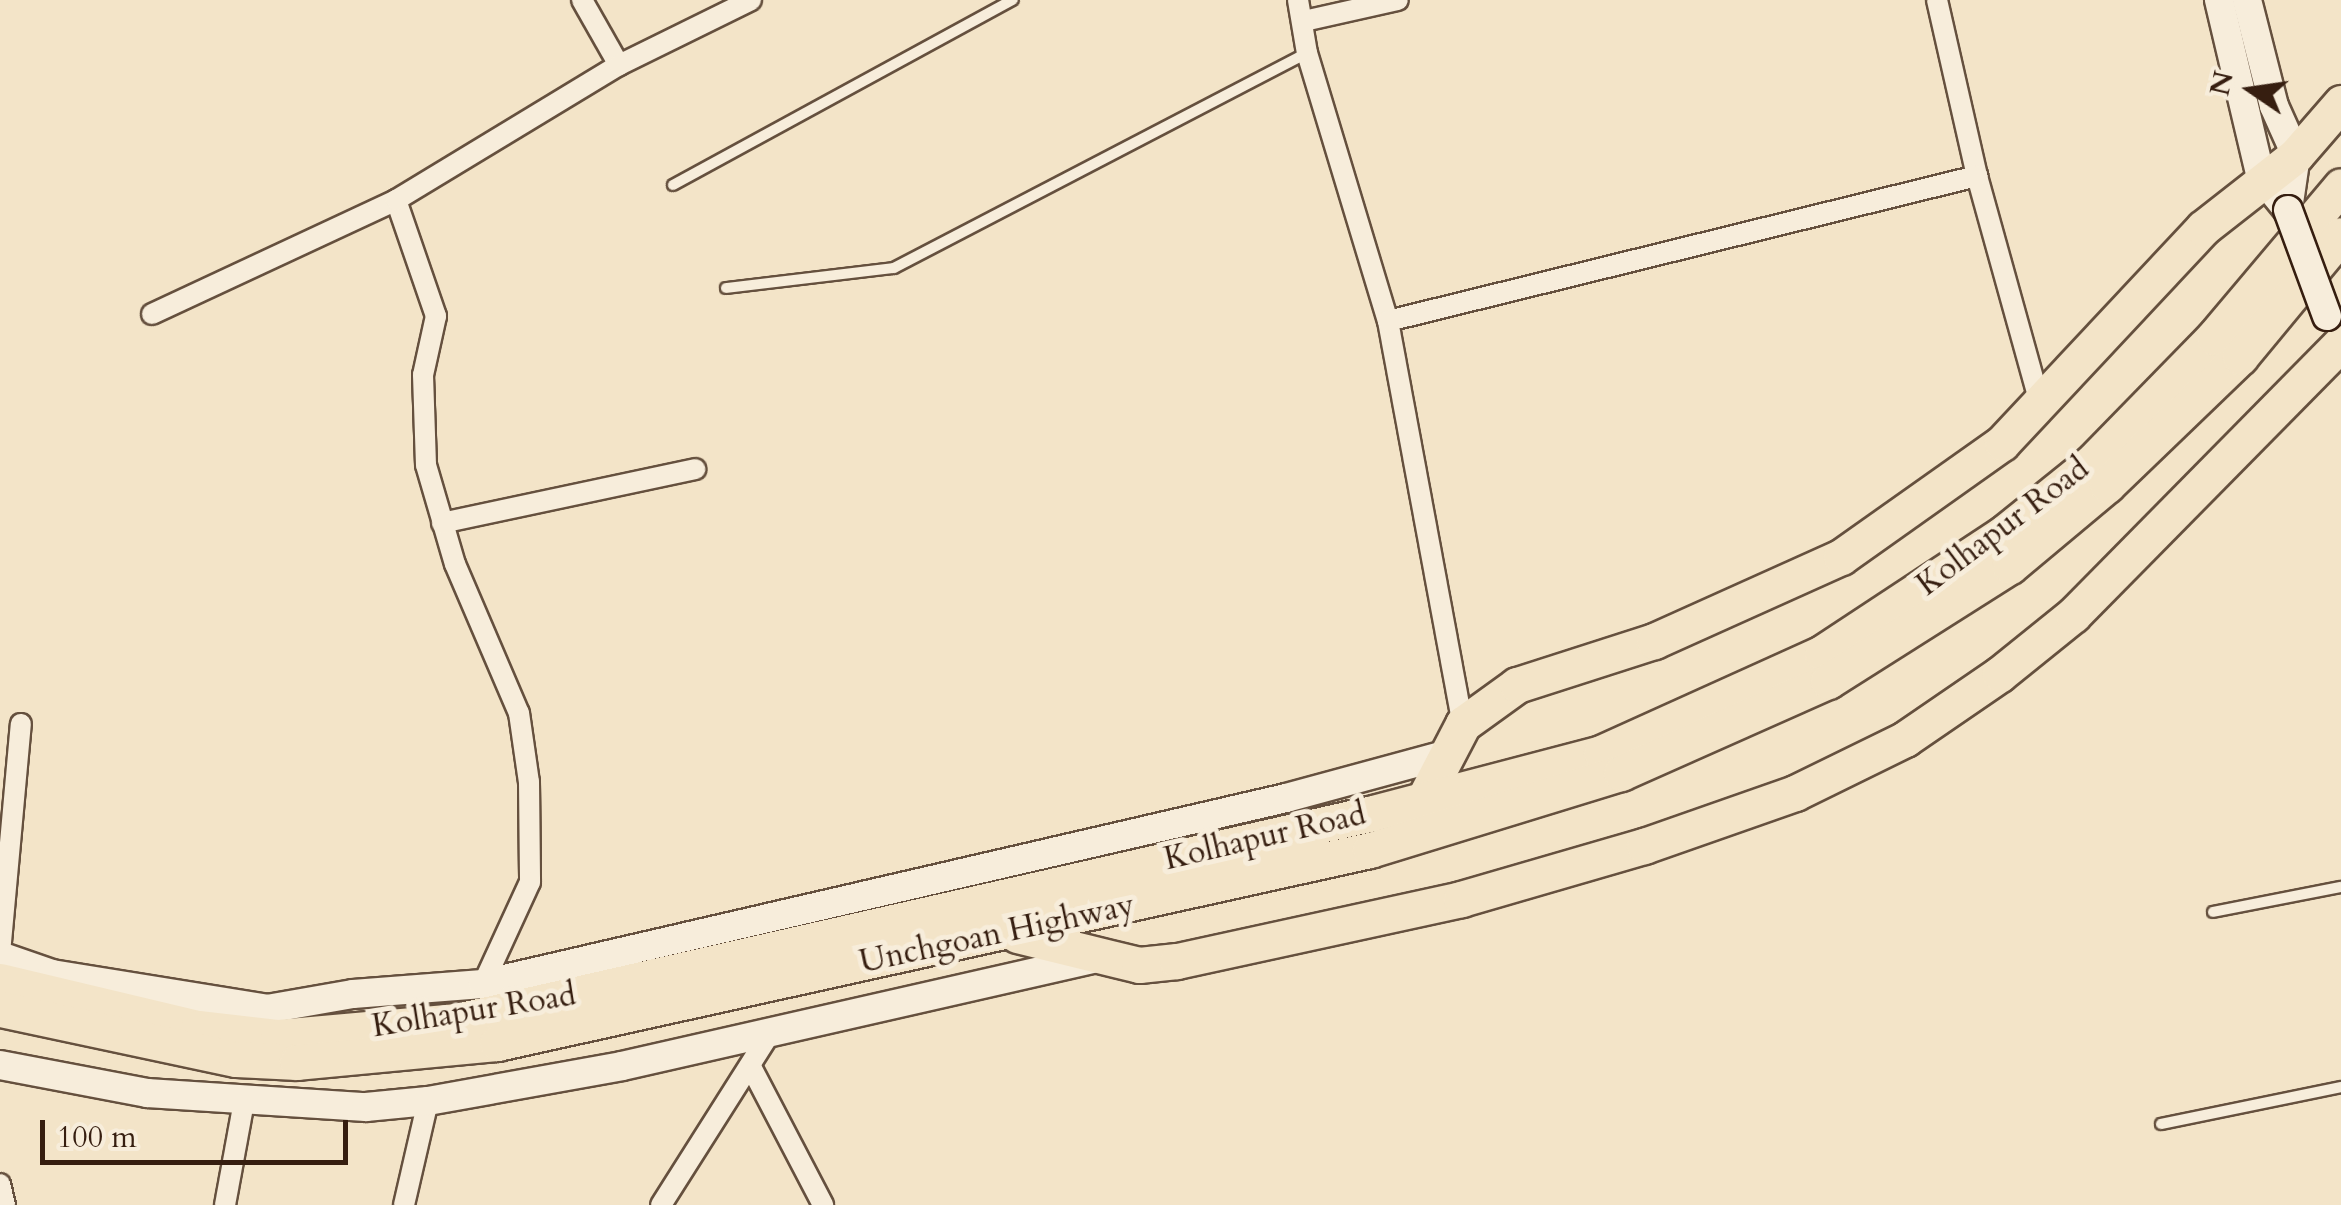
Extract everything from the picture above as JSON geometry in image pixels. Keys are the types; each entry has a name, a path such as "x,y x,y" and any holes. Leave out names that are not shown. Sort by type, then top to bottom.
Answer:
{"highway":[{"path":"1424,799 1456,739 1517,684 1654,641 1841,557 2002,443 2041,406 2203,228 2261,177 2296,155 2341,104"},
{"name":"Kolhapur Road","path":"0,981 198,1028 278,1037 457,1021 1424,799 1601,753 1692,716 1822,653 1918,591 2092,462 2214,336 2341,186"},
{"name":"Unchgoan Highway","path":"0,1009 236,1059 411,1054 497,1043 621,1011 1011,934 1370,850 1621,773 1828,682 2010,566 2107,485 2240,357 2341,235"},
{"path":"1011,934 1138,965 1177,961 1461,899 1644,846 1794,793 1904,738 2000,674 2073,614 2336,345"}],"street":[{"path":"582,0 619,66"},
{"path":"152,314 396,200 619,66 750,0"},
{"path":"21,724 0,955 52,974 267,1009 354,994 483,984 1180,824 1456,739 1388,321 1307,53 1301,10 1398,0"},
{"path":"1937,0 1977,176 2041,406"},
{"path":"2219,0 2261,177 2288,210 2336,345"},
{"path":"2246,0 2274,106 2296,155 2288,210"},
{"path":"1388,321 1977,176"},
{"path":"396,200 436,316 423,375 426,465 442,524 518,713 529,782 530,882 483,984"},
{"path":"442,524 694,469"},
{"path":"0,1065 147,1093 366,1107 428,1101 622,1066 1099,958"},
{"path":"661,1205 772,1030"},
{"path":"751,1067 822,1205"},
{"path":"225,1205 244,1101"},
{"path":"404,1205 428,1101"},
{"path":"0,1184 6,1205"}],"lane":[{"path":"673,185 1013,0"},
{"path":"726,288 894,268 1307,53"},
{"path":"2214,912 2341,888"},
{"path":"2162,1124 2341,1087"}]}
